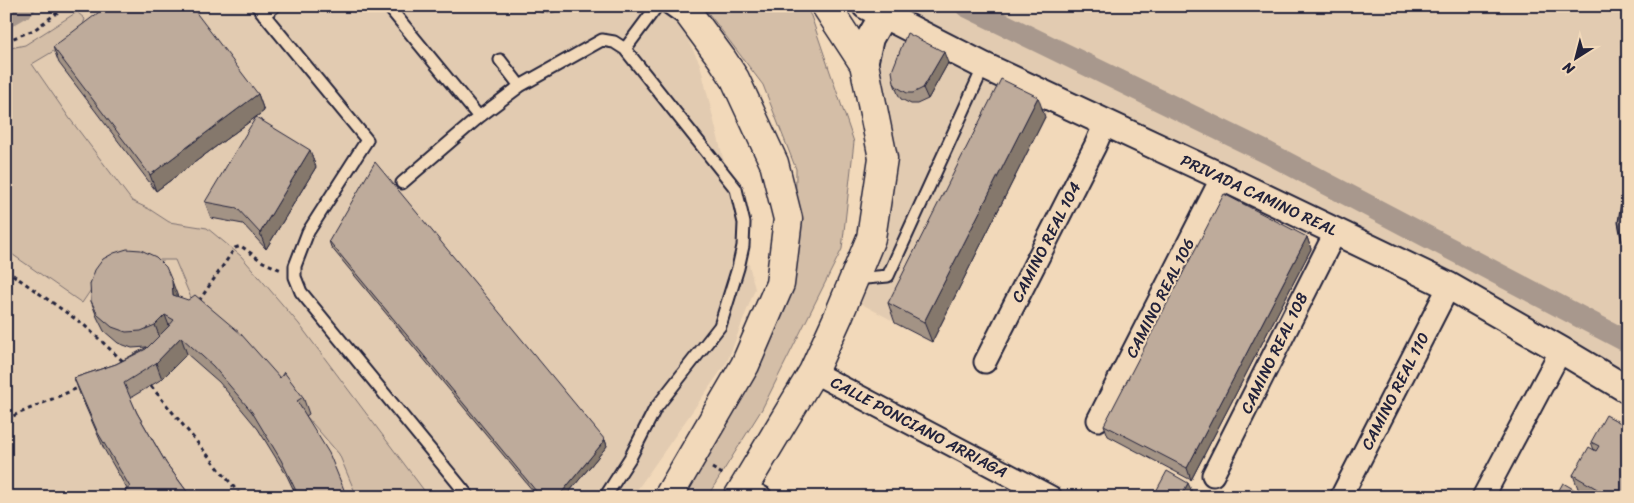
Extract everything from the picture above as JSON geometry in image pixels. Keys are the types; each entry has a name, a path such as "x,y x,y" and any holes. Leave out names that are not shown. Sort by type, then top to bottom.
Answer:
{"main road":[{"path":"668,495 745,365 780,284 788,219 774,164 734,79 722,58 683,6"},
{"path":"748,494 813,372 871,238 883,158 864,64 826,6"}],"street":[{"name":"PRIVADA CAMINO REAL","path":"864,64 874,10 984,66 1449,286 1628,390"},
{"name":"CAMINO REAL 104","path":"985,362 1105,122"},
{"name":"CAMINO REAL 106","path":"1098,420 1222,177"},
{"name":"CAMINO REAL 108","path":"1213,475 1336,231"},
{"name":"CAMINO REAL 110","path":"1341,497 1449,286"},
{"path":"1483,497 1561,350"},
{"name":"CALLE PONCIANO ARRIAGA","path":"813,372 1051,497"}],"lane":[{"path":"275,6 261,11 367,140 308,232 295,266 295,276 301,292 469,497"},
{"path":"388,6 479,117"},
{"path":"625,49 657,6"},
{"path":"665,6 700,30"},
{"path":"402,183 479,117 520,86 602,40 614,42 625,49 736,188 744,222 742,246 738,268 720,326 655,409 630,458 605,497"},
{"path":"500,60 520,86"},
{"path":"854,279 888,276 984,66"},
{"path":"1628,202 1625,222 1628,238"}],"path":[{"path":"6,40 34,30 66,6"},
{"path":"194,308 235,248 241,246 263,262 295,276"},
{"path":"6,270 84,325 129,367 120,370"},
{"path":"6,419 85,385"},
{"path":"151,386 242,497"},
{"path":"692,455 748,494"}],"shaded area":[{"path":"6,6 668,6 677,18 700,64 755,289 727,362 632,497 6,497"},
{"path":"703,6 805,6 811,16 854,142 842,249 762,409 707,497 678,497 795,270 796,169 763,85"},
{"path":"866,6 1628,6 1628,390 1053,99 932,342 847,296 871,238"},
{"path":"77,12 85,19 79,36 32,64 70,119 132,201 169,222 207,228 241,256 299,324 429,497 357,497 339,454 228,326 191,298 175,260 111,260 82,303 6,250 6,49 25,45"}],"building":[{"path":"107,6 191,6 258,94 150,175 53,47"},
{"path":"907,33 944,52 923,88 913,93 907,93 897,87 894,83 892,71"},
{"path":"1001,79 1038,97 924,322 888,303"},
{"path":"256,117 310,150 260,233 237,208 205,202"},
{"path":"375,162 605,440 558,497 541,497 329,241"},
{"path":"1224,194 1307,237 1187,468 1104,425"},
{"path":"127,249 141,250 156,257 166,267 172,281 173,295 188,300 195,295 240,333 280,378 284,372 303,397 297,401 329,453 347,497 299,497 281,460 252,412 213,366 181,337 156,363 124,383 137,413 166,463 191,497 129,497 125,491 130,487 98,433 74,378 116,364 146,349 174,320 165,315 155,325 141,331 126,332 112,327 98,315 91,301 90,284 95,270 103,259"},
{"path":"1606,415 1628,427 1628,497 1611,497 1573,475 1589,447 1596,451 1599,446 1591,442"},
{"path":"1167,471 1188,483 1181,497 1153,497"},
{"path":"1563,483 1587,497 1555,497"}],"waterway":[{"path":"6,17 25,6"},
{"path":"966,6 1268,153 1628,342"}]}
